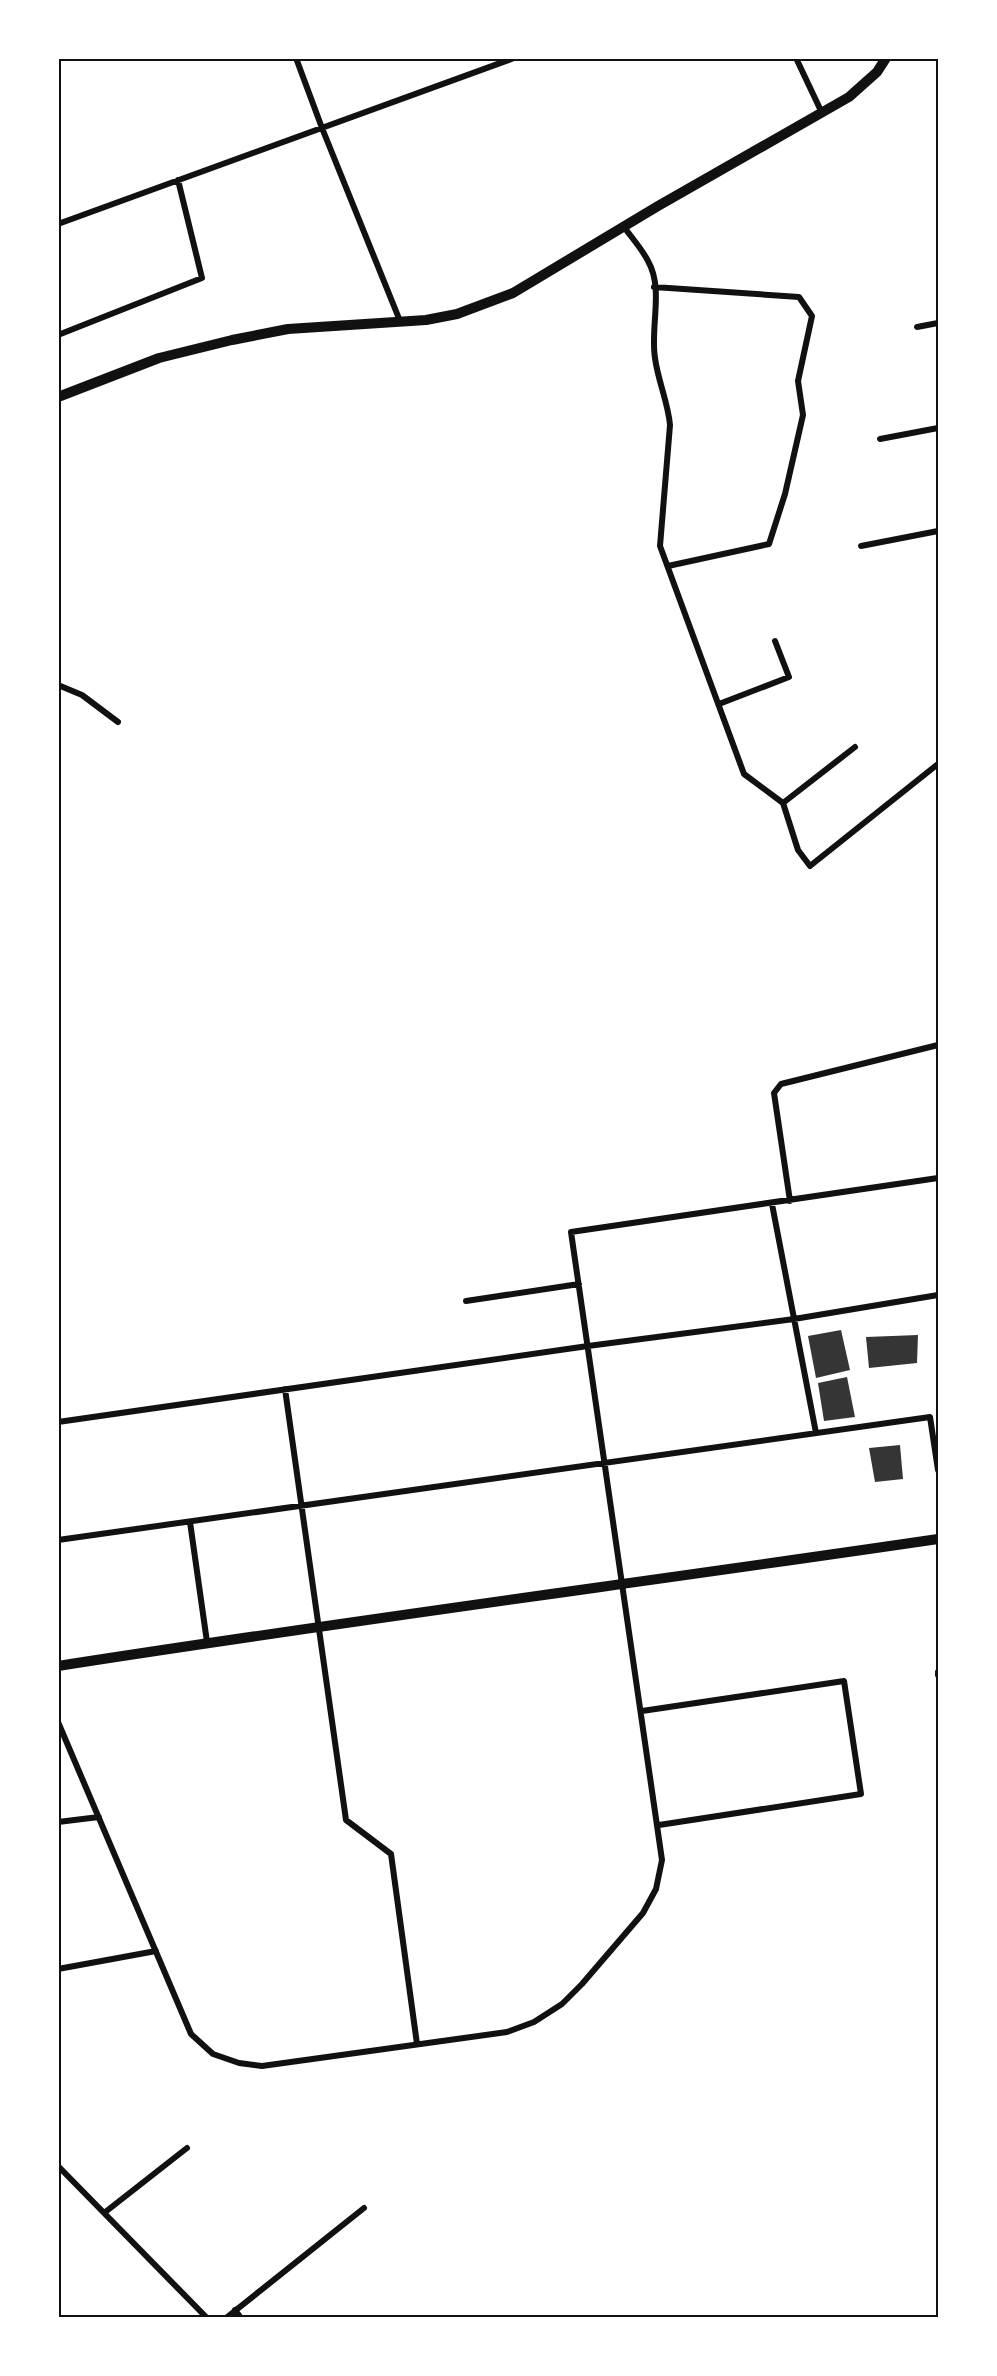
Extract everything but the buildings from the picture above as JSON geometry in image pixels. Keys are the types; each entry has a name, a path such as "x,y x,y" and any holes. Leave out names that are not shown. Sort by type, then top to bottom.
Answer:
{"street":[{"path":"296,58 400,321"},
{"path":"58,224 514,58"},
{"path":"795,58 822,113"},
{"path":"58,397 159,358 232,340 288,329 426,320 458,314 513,293 849,97 877,72 886,58"},
{"path":"58,335 202,278 178,180"},
{"path":"624,227 649,262 654,286 654,354 657,374 669,412 670,425 660,546 744,774 783,803 798,850 810,866 939,764"},
{"path":"654,286 799,297 812,316 798,381 803,415 785,494 769,544 668,566"},
{"path":"917,327 939,323"},
{"path":"880,439 939,428"},
{"path":"861,546 939,531"},
{"path":"719,705 789,676 775,641"},
{"path":"58,685 82,694 118,722"},
{"path":"783,803 855,747"},
{"path":"790,1201 774,1093 780,1084 939,1045"},
{"path":"58,1722 191,2034 213,2054 262,2066 507,2032 534,2022 562,2004 582,1984 643,1913 656,1889 662,1860 659,1825 571,1232 939,1178"},
{"path":"772,1204 816,1433"},
{"path":"466,1301 579,1284"},
{"path":"58,1422 588,1346 794,1319 939,1295"},
{"path":"285,1389 346,1820 391,1854 417,2044"},
{"path":"58,1540 930,1417 939,1470"},
{"path":"190,1522 207,1642"},
{"path":"58,1666 319,1625 624,1585 939,1539"},
{"path":"642,1711 844,1681 861,1794 659,1825"},
{"path":"58,1822 99,1817"},
{"path":"58,1969 156,1951"},
{"path":"104,2213 187,2148"},
{"path":"58,2166 207,2318"},
{"path":"226,2318 364,2208"},
{"path":"236,2310 241,2318"}]}
